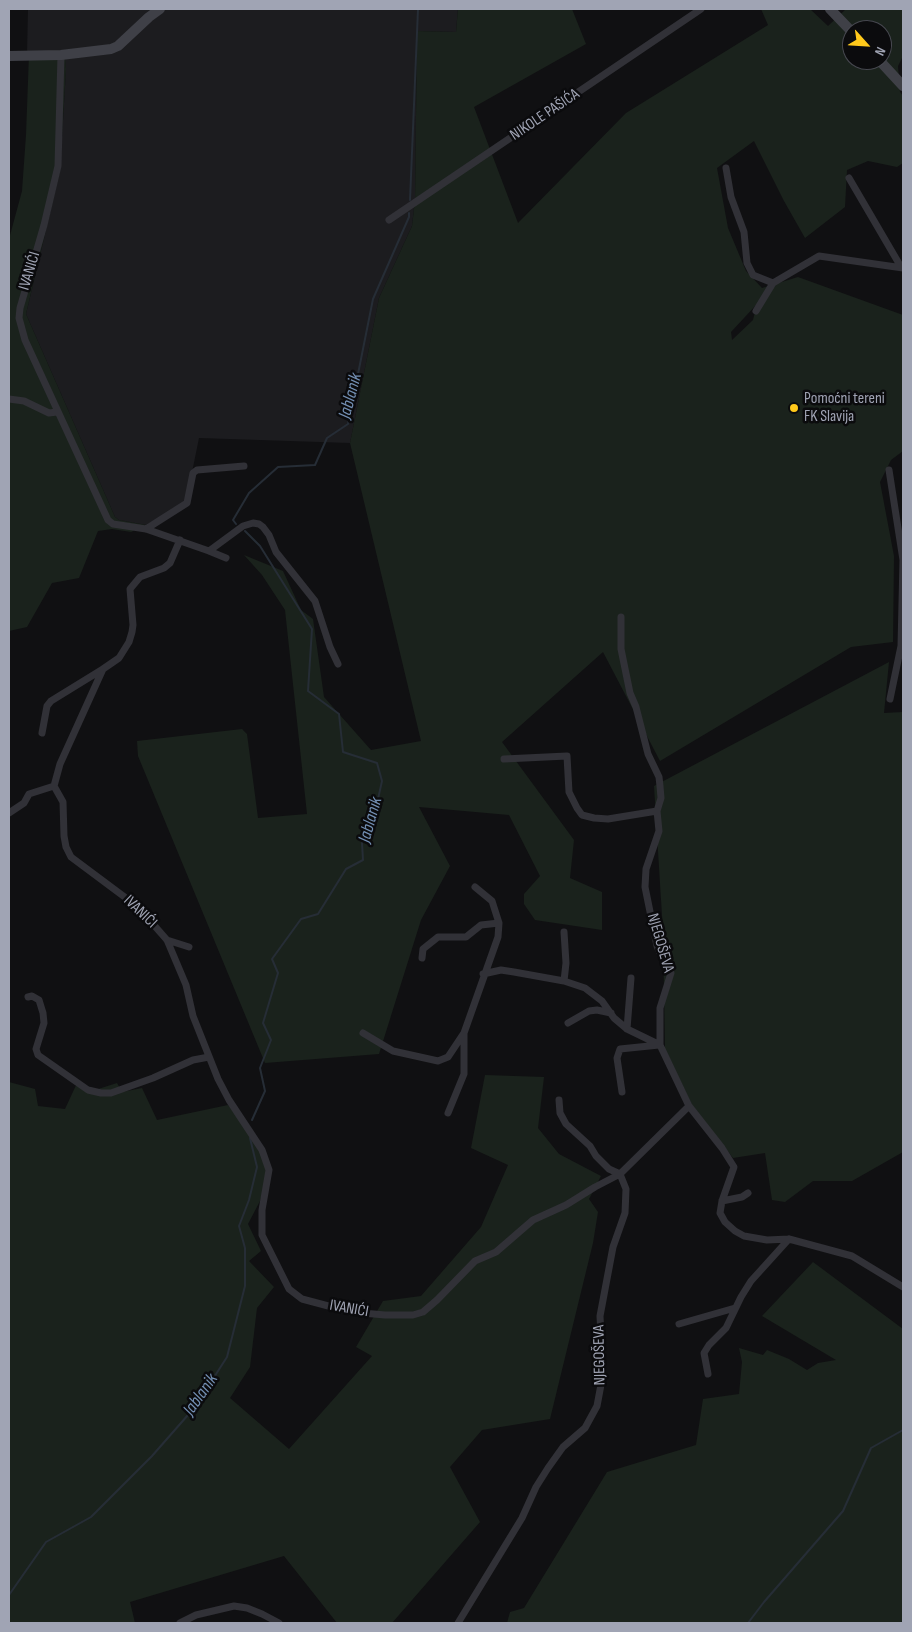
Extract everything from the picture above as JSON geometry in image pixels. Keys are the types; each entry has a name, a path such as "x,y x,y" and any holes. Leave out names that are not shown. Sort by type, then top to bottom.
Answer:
{"street":[{"path":"9,56 60,55 114,48 154,12 160,9"},
{"name":"NIKOLE PAŠIĆA","path":"389,220 701,9"},
{"path":"834,10 842,20"},
{"name":"IVANIĆI","path":"60,55 58,166 30,276 22,298 19,318 25,340 108,520 113,524 146,529 226,558"},
{"path":"889,70 903,85"},
{"path":"726,168 731,197 744,232 747,262 754,275 773,283"},
{"path":"849,178 902,268"},
{"path":"756,310 773,283 819,256 902,268"},
{"path":"9,399 24,401 49,413 57,412"},
{"path":"146,529 187,504 193,473 197,470 244,466"},
{"path":"889,470 903,560 902,646 890,699"},
{"path":"209,551 243,526 253,523 263,527 269,535 276,552 315,601 330,647 338,664"},
{"path":"42,732 47,706 51,701 103,669 123,653 132,632 130,589 140,578 164,568 170,563 180,540"},
{"name":"NJEGOŠEVA","path":"621,617 621,649 630,693 636,707 648,754 659,777 661,798 657,811 659,832 646,869 645,887 657,946 671,973 660,1008 660,1045 689,1106 722,1148 734,1167 722,1201"},
{"path":"9,813 24,803 29,794 54,786 60,764 103,669"},
{"path":"504,759 567,756 569,792 582,815 608,819 657,811"},
{"name":"IVANIĆI","path":"54,786 63,802 66,847 71,857 138,907 167,940 186,985 193,1016 209,1057 229,1100 262,1150 269,1170 262,1210 262,1235 289,1289 302,1298 351,1312 385,1315 413,1315 423,1312 475,1261 496,1252 533,1220 566,1205 620,1174"},
{"path":"363,1033 392,1051 438,1061 448,1057 464,1033 483,974 498,937 499,923 492,901 475,887"},
{"path":"422,958 424,949 438,937 466,937 481,924 499,923"},
{"path":"564,932 566,963 564,981"},
{"path":"167,940 189,947"},
{"path":"483,974 501,970 564,981 585,988 602,1001 627,1029 660,1045"},
{"path":"627,1029 630,978"},
{"path":"28,997 32,996 39,1000 44,1013 44,1023 36,1048 38,1055 88,1090 111,1093 153,1078 193,1060 209,1057"},
{"path":"568,1023 589,1011 597,1010 611,1013"},
{"path":"448,1113 464,1074 464,1033"},
{"path":"622,1092 618,1058 620,1049 660,1045"},
{"path":"559,1100 560,1113 566,1124 590,1146 596,1156 609,1169 620,1174 689,1106"},
{"name":"NJEGOŠEVA","path":"458,1623 522,1518 536,1487 548,1468 563,1447 585,1428 597,1406 603,1374 600,1316 612,1247 625,1213 626,1189 620,1174"},
{"path":"748,1193 742,1197 722,1201 720,1213 725,1222 735,1231 751,1238 766,1240 789,1239 852,1256 903,1287"},
{"path":"708,1374 704,1352 726,1328 751,1281 789,1239"},
{"path":"679,1324 735,1308"},
{"path":"180,1623 196,1615 234,1606 247,1608 279,1623"}],"shaded area":[{"path":"28,9 458,9 456,32 417,31 415,200 412,226 379,298 350,443 199,438 186,502 146,525 119,520 115,517 26,314 60,171 66,69 64,53 27,54"},
{"path":"458,9 572,9 586,44 474,107 518,223 626,113 768,25 761,9 810,9 828,26 846,9 903,9 903,56 898,66 900,92 903,96 903,163 897,167 868,161 847,170 845,207 805,238 754,141 717,168 728,228 746,271 762,288 798,277 903,315 903,451 891,460 880,482 894,556 893,642 851,647 660,761 603,652 502,742 574,840 570,878 602,892 602,930 535,920 524,904 524,894 540,876 509,815 419,807 450,866 421,920 379,1054 265,1063 138,756 137,741 242,729 247,734 258,818 307,814 285,610 262,575 244,555 283,571 301,610 313,619 324,697 371,750 421,741 350,443 379,298 412,226 415,200 417,31 456,32","holes":["757,304 753,320 732,340 731,332"]},
{"path":"65,53 66,69 60,171 26,314 115,517 119,520 146,525 131,532 112,529 98,531 79,578 52,583 27,627 9,631 9,239 22,191 29,54"},
{"path":"889,662 884,713 903,712 903,1152 852,1181 813,1181 785,1202 772,1200 765,1153 733,1158 692,1105 665,1049 663,932 654,786"},
{"path":"485,1075 544,1077 538,1128 559,1154 601,1176 589,1199 598,1212 593,1243 550,1419 482,1430 450,1467 480,1522 392,1623 337,1623 284,1556 130,1602 135,1623 9,1623 9,1082 35,1089 38,1106 65,1109 78,1081 95,1090 117,1083 122,1092 142,1088 157,1120 228,1105 254,1137 269,1170 260,1201 248,1224 261,1251 249,1261 274,1287 257,1308 250,1367 230,1398 289,1449 372,1356 356,1347 383,1301 421,1296 481,1227 508,1165 471,1148"},
{"path":"813,1262 903,1329 903,1623 507,1623 510,1612 524,1608 607,1472 696,1445 703,1399 739,1394 742,1362 739,1348 763,1355 767,1350 789,1359 807,1370 818,1363 836,1360 762,1316"}],"waterway":[{"name":"Jablanik","path":"410,200 418,9"},
{"name":"Jablanik","path":"236,524 233,520 249,493 278,467 315,465 327,438 348,424 373,299 409,217 409,213"},
{"name":"Jablanik","path":"245,531 260,546 312,629 308,691 339,714 343,752 377,763 382,781 374,817 362,843 363,860 346,869 318,914 301,919 272,959 278,973 263,1023 271,1040 260,1068 265,1091 252,1120"},
{"name":"Jablanik","path":"9,1595 46,1542 91,1517 152,1456 195,1407 227,1357 245,1286 245,1248 239,1226 249,1200 257,1167 250,1138"},
{"path":"748,1623 843,1511 871,1448 903,1430"}],"place":[{"name":"Pomoćni tereni FK Slavija","path":"794,408"}]}
